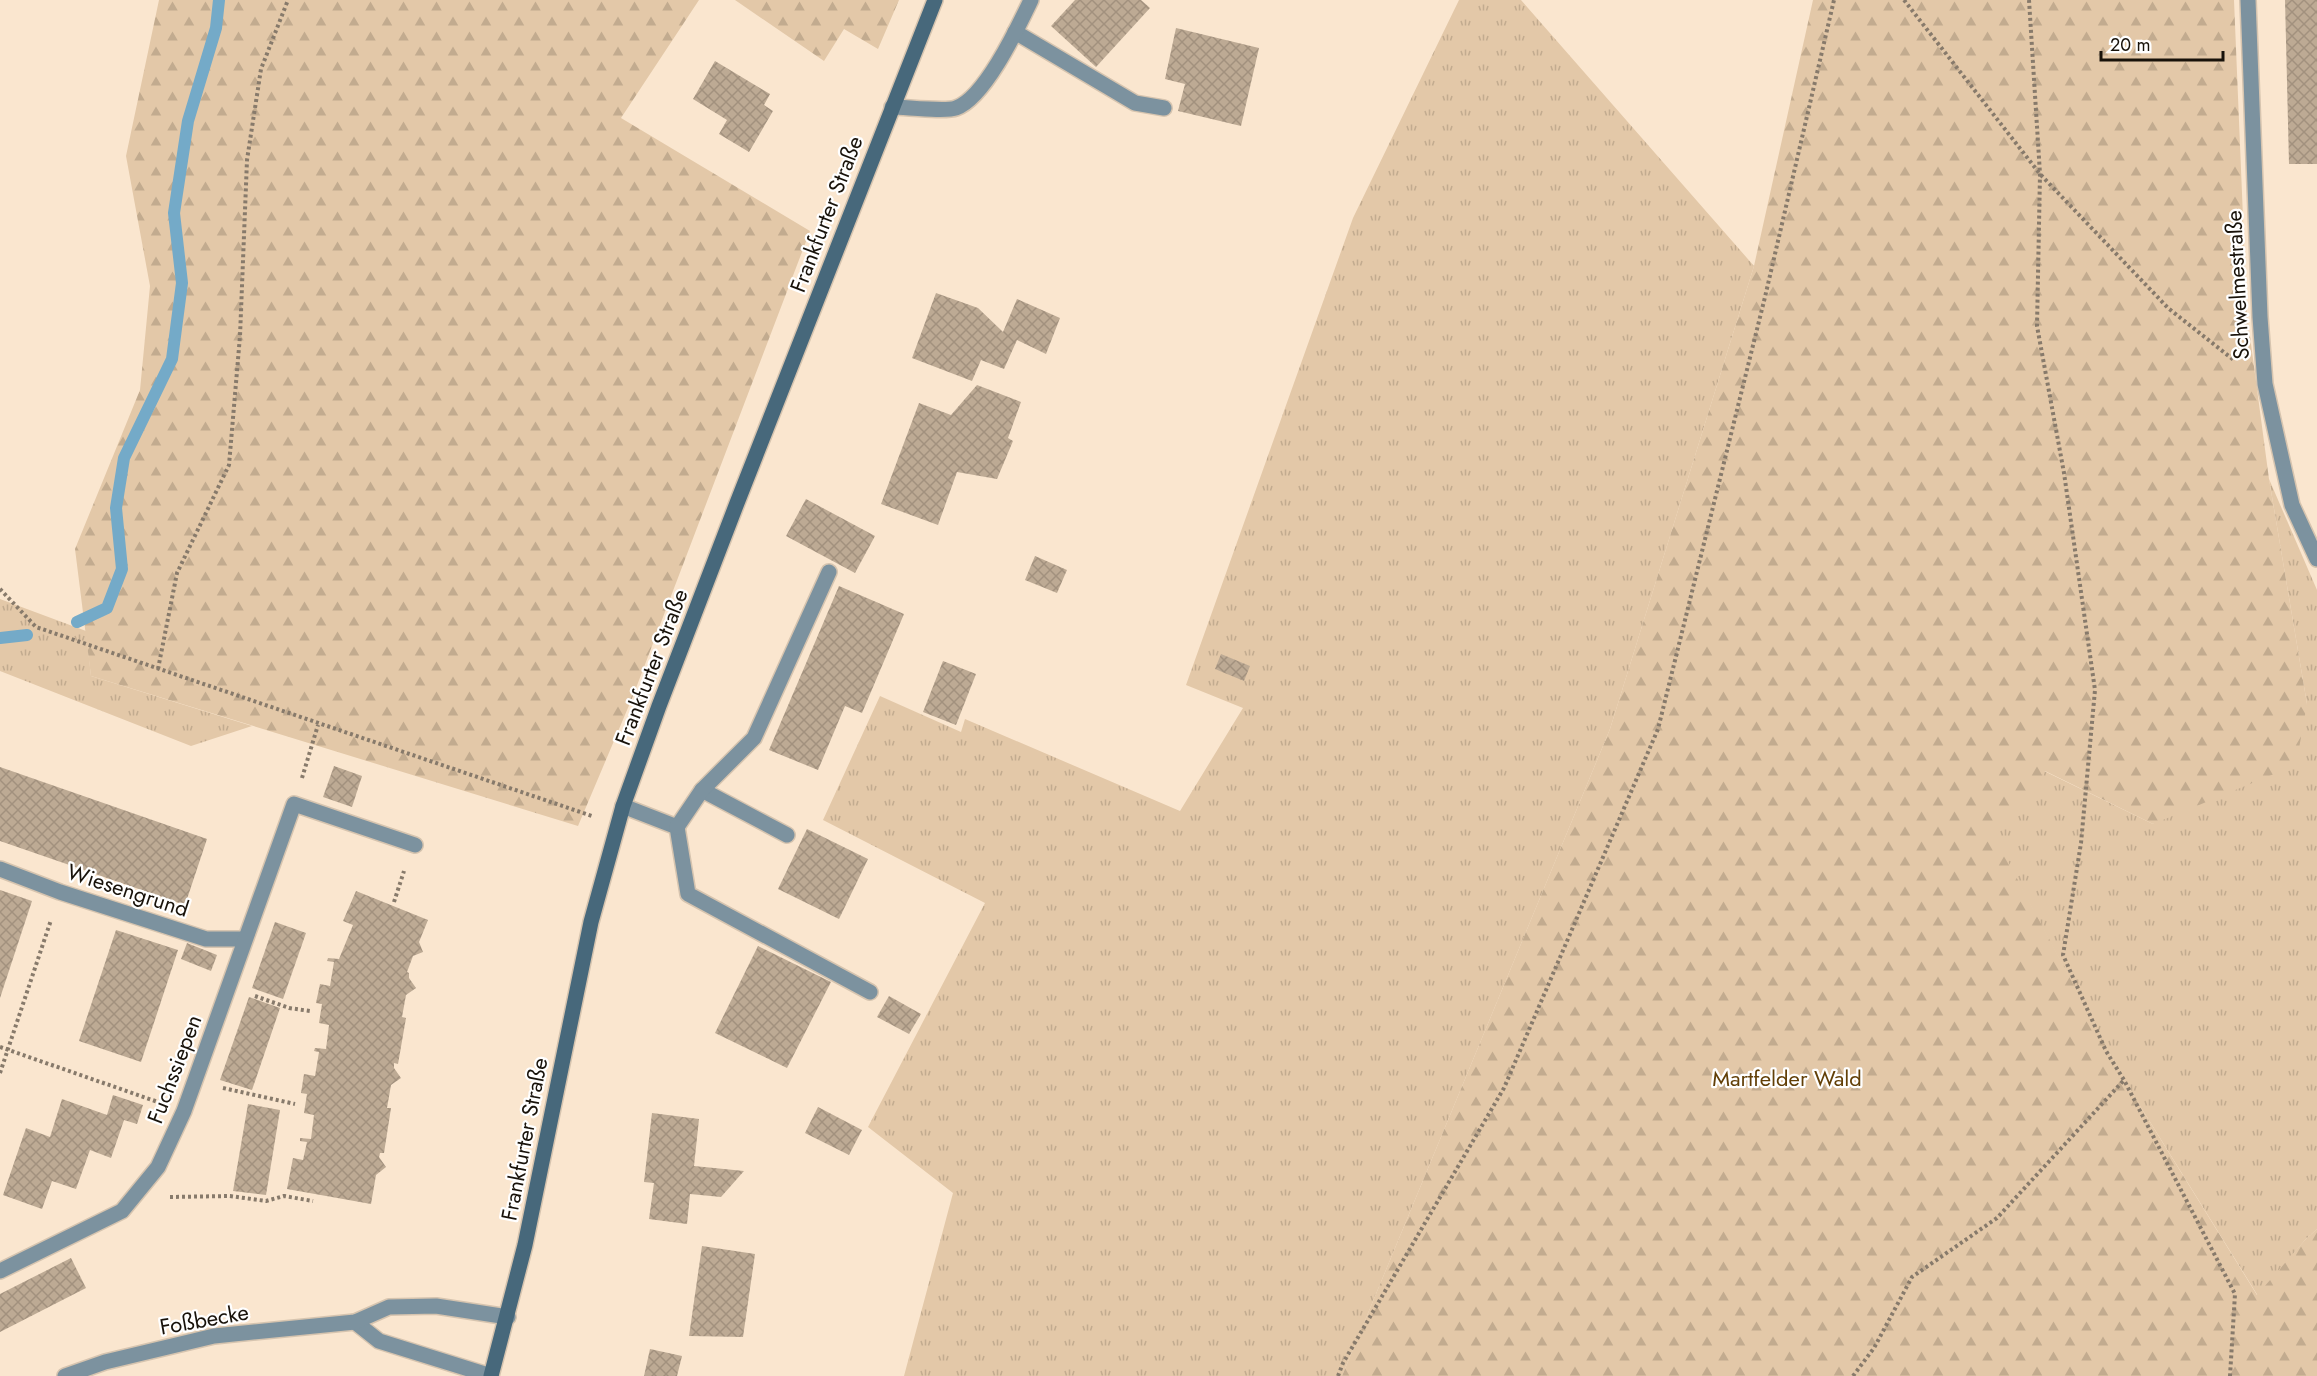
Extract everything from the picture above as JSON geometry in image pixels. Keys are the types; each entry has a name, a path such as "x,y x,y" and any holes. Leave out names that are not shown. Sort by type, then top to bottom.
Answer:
{"main road":[{"name":"Frankfurter Straße","path":"491,1376 508,1317 542,1171 569,1022 588,934 623,806 667,684 935,0"}],"street":[{"path":"892,107 955,108 970,99 993,71 1031,0"},
{"name":"Schwelmestraße","path":"2248,0 2260,317 2265,384 2292,505 2317,559"},
{"path":"1015,32 1135,103 1164,108"},
{"path":"829,572 754,738 702,790 677,827 688,894 870,992"},
{"path":"702,790 787,835"},
{"path":"294,804 415,845"},
{"name":"Fuchssiepen","path":"0,1271 122,1211 158,1167 184,1111 294,804"},
{"path":"623,806 677,827"},
{"name":"Wiesengrund","path":"0,869 60,892 206,939 245,939"},
{"name":"Foßbecke","path":"65,1376 105,1362 214,1336 355,1322 389,1307 436,1306 508,1317"},
{"path":"355,1322 379,1341 491,1376"}],"path":[{"path":"159,669 177,573 229,465 240,336 247,160 261,69 288,0"},
{"path":"1338,1376 1343,1363 1504,1088 1658,729 1765,297 1834,0"},
{"path":"1904,0 2040,174 2168,309 2265,384"},
{"path":"2029,0 2040,174 2037,326 2064,474 2095,690 2081,843 2063,955 2106,1051 2124,1080 2235,1294 2230,1376"},
{"path":"0,589 36,627 618,825"},
{"path":"294,804 318,724"},
{"path":"394,902 405,868"},
{"path":"0,1072 60,892"},
{"path":"249,994 289,1008 310,1011"},
{"path":"0,1047 184,1111"},
{"path":"1853,1376 1874,1348 1912,1277 1997,1218 2124,1080"},
{"path":"249,1095 295,1104"},
{"path":"133,1198 230,1196 266,1201 284,1196 313,1201"}],"green space":[{"path":"159,0 699,0 621,118 810,231 633,696 578,826 91,676 75,549 140,390 150,286 126,156"},
{"path":"735,0 899,0 878,49 844,29 824,61"},
{"path":"1459,0 1521,0 1754,266 1610,729 1342,1376 904,1376 953,1193 868,1127 985,903 823,820 880,696 961,732 965,719 1180,811 1243,708 1186,685 1353,218"},
{"name":"Martfelder Wald","path":"1813,0 2234,0 2247,314 2269,479 2307,704 2296,765 2153,824 2045,771 1994,835 2124,1080 2257,1295 2317,1229 2317,1376 1342,1376 1610,729 1754,266"},
{"path":"2269,479 2317,590 2317,1229 2258,1296 2124,1080 1993,835 2042,770 2153,824 2307,704"},
{"path":"0,599 86,631 91,676 252,726 191,746 0,671"}],"building":[{"path":"1075,0 1141,0 1150,8 1096,67 1051,26"},
{"path":"2285,0 2317,0 2317,164 2289,164"},
{"path":"1176,28 1259,48 1241,126 1178,111 1185,84 1165,79"},
{"path":"715,61 770,94 764,105 773,111 749,152 719,134 727,120 693,99"},
{"path":"936,293 978,308 1003,332 1017,299 1060,318 1046,354 1017,340 1004,369 981,360 972,381 912,358"},
{"path":"977,385 1021,402 1008,438 1013,441 997,479 957,472 938,525 881,504 919,403 951,415"},
{"path":"806,499 875,536 855,573 786,536"},
{"path":"1035,556 1067,570 1057,593 1025,580"},
{"path":"839,586 904,614 862,713 845,706 818,770 769,750"},
{"path":"1221,654 1250,666 1244,681 1215,669"},
{"path":"943,661 976,674 956,725 923,712"},
{"path":"334,766 362,776 352,807 323,797"},
{"path":"0,767 207,839 185,905 0,841"},
{"path":"807,829 868,859 839,919 778,889"},
{"path":"0,890 32,901 0,998"},
{"path":"356,891 428,920 419,942 423,952 413,956 407,972 416,988 406,995 402,1017 406,1018 398,1064 394,1063 394,1068 401,1078 391,1085 387,1108 391,1108 384,1153 380,1153 379,1157 386,1167 376,1175 371,1204 287,1189 293,1158 303,1160 307,1142 300,1141 300,1138 311,1139 314,1115 304,1113 307,1094 301,1093 304,1074 315,1076 319,1052 314,1051 315,1048 326,1049 329,1025 319,1023 322,1004 316,1003 320,984 330,986 334,962 327,961 328,958 339,959 353,925 343,921"},
{"path":"275,922 306,933 283,999 252,988"},
{"path":"116,930 178,950 141,1062 79,1041"},
{"path":"187,943 217,955 211,971 181,959"},
{"path":"758,946 831,982 787,1068 715,1033"},
{"path":"889,996 921,1014 909,1034 877,1017"},
{"path":"249,997 280,1008 252,1090 220,1080"},
{"path":"113,1095 143,1105 137,1124 124,1120 111,1158 90,1150 76,1189 52,1181 42,1209 3,1195 26,1128 50,1137 62,1099 107,1115"},
{"path":"248,1104 280,1110 266,1195 233,1191"},
{"path":"818,1107 862,1130 849,1155 805,1133"},
{"path":"652,1113 699,1119 694,1166 744,1171 721,1197 690,1194 687,1224 649,1219 654,1183 644,1182"},
{"path":"702,1246 755,1254 743,1337 689,1336"},
{"path":"71,1258 86,1288 0,1332 0,1294"},
{"path":"650,1349 682,1356 677,1376 644,1376"}],"waterway":[{"path":"77,622 107,608 122,569 116,508 124,458 172,359 182,283 174,213 188,121 216,28 219,0"},
{"path":"0,638 27,635"}]}
